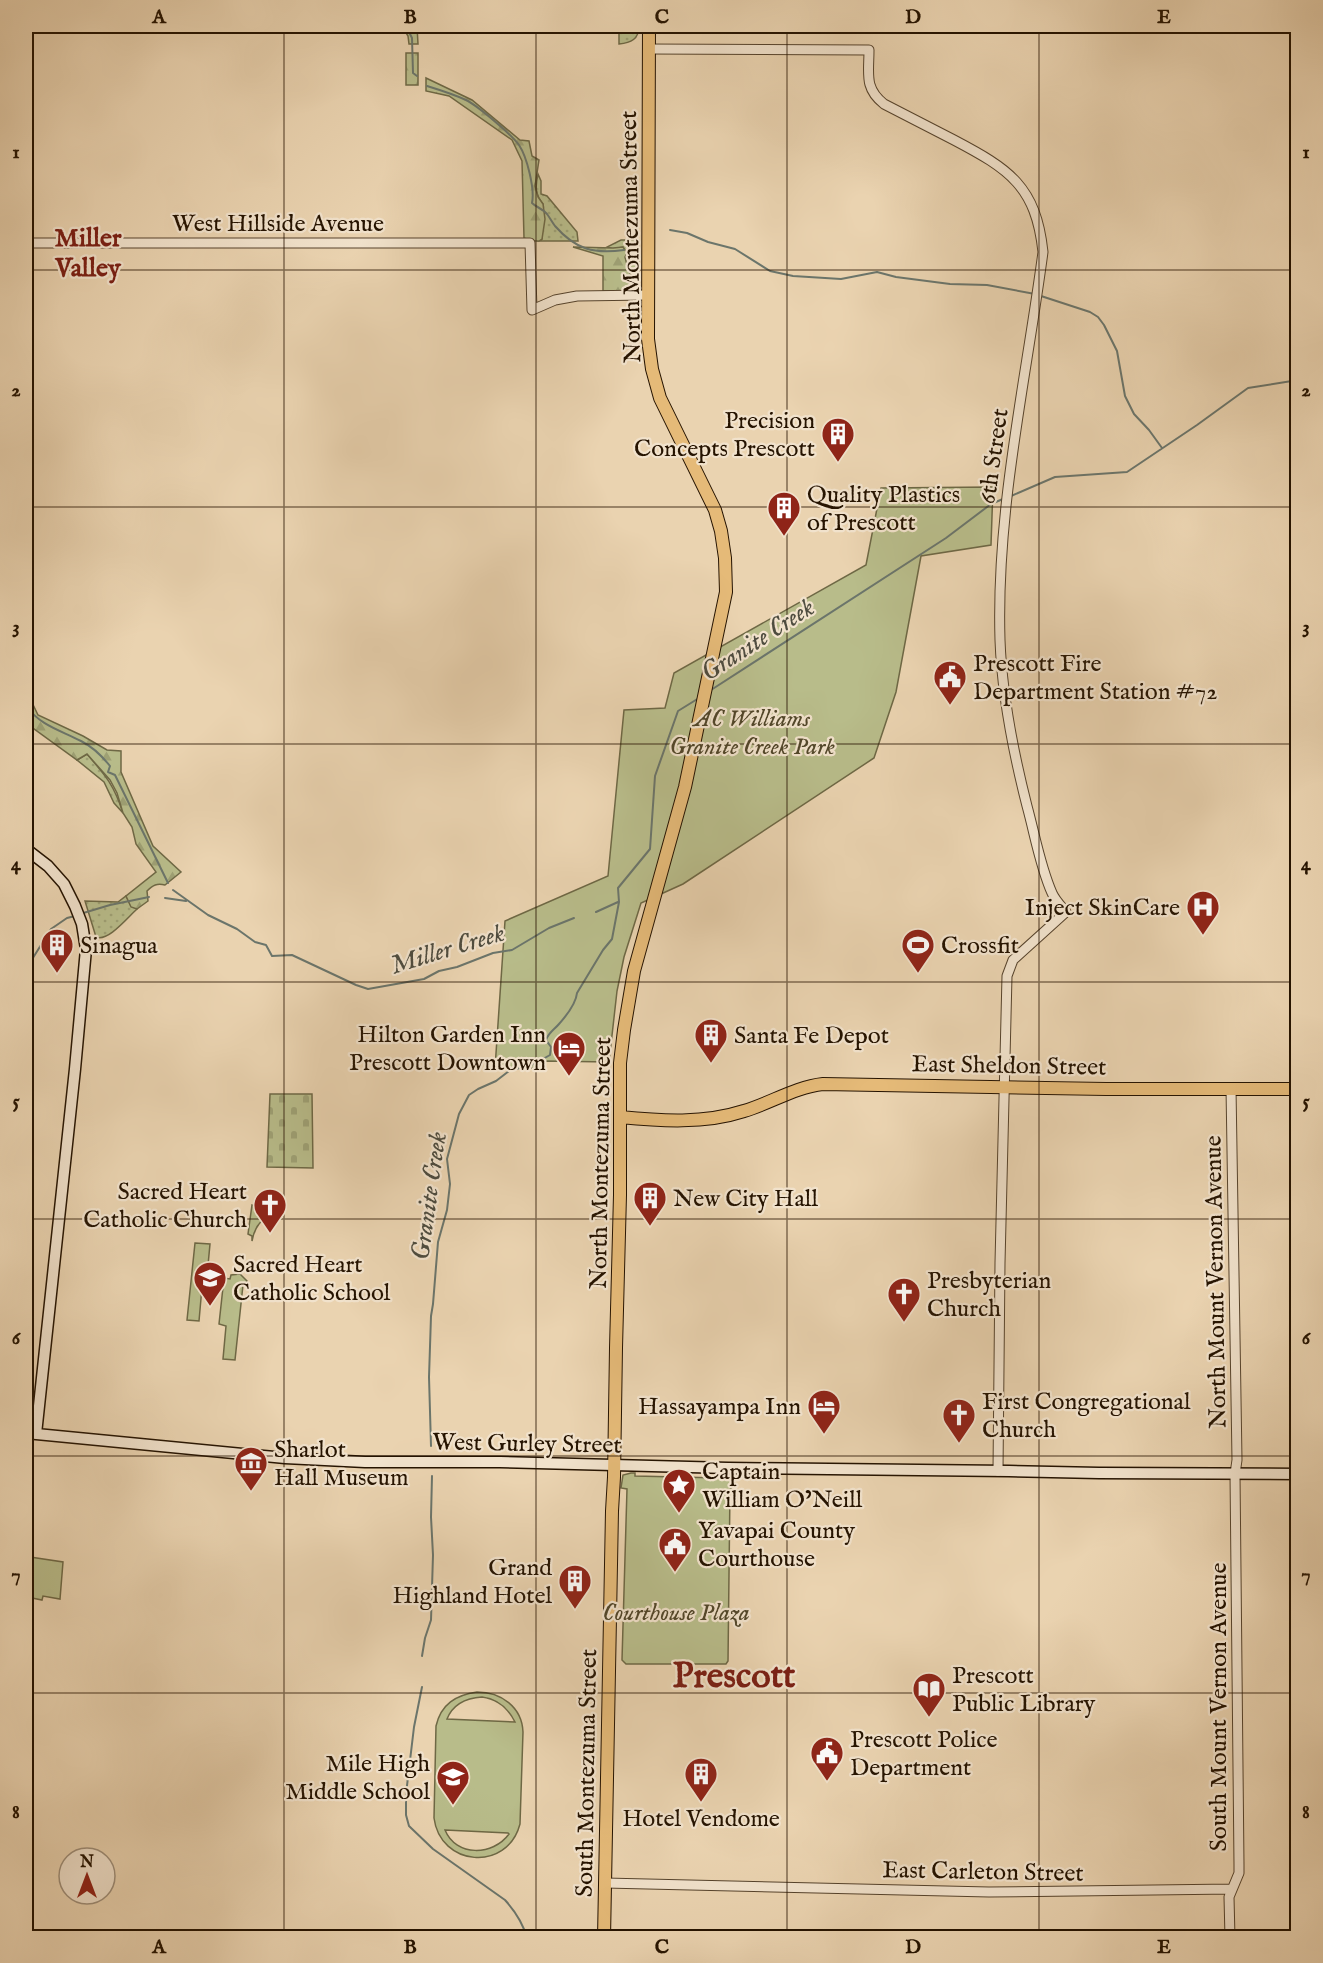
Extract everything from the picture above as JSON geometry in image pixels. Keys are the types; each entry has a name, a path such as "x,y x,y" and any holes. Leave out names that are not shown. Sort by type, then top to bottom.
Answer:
{"main road":[{"name":"North Montezuma Street","path":"614,1464 620,1195 620,1063 624,1030 634,971 685,787 726,592 726,558 721,531 711,500 660,398 652,369 648,339 649,26"},
{"path":"26,849 48,866 64,884 82,924 86,949 31,1433"},
{"name":"East Sheldon Street","path":"620,1117 705,1120 766,1104 796,1090 817,1084 1298,1089"},
{"name":"West Gurley Street","path":"31,1433 262,1456 359,1462 614,1464 742,1469 1298,1474"},
{"name":"South Montezuma Street","path":"604,1938 614,1464"}],"street":[{"name":"6th Street","path":"648,50 869,50 869,85 874,96 884,104 992,161 1006,171 1020,185 1035,213 1041,232 1043,252 1004,510 1000,581 1000,640 1009,727 1015,759 1042,863 1053,895 1066,912 1013,960 1006,976 1003,1087"},
{"name":"West Hillside Avenue","path":"26,243 530,243 532,310 555,300 576,296 648,295"},
{"path":"998,1471 1003,1087"},
{"name":"North Mount Vernon Avenue","path":"1231,1088 1238,1460 1235,1474"},
{"name":"South Mount Vernon Avenue","path":"1230,1938 1229,1898 1239,1873 1235,1474"},
{"name":"East Carleton Street","path":"604,1883 989,1892 1232,1889"}],"green space":[{"path":"402,26 417,26 418,44 409,44 408,36"},
{"path":"619,26 639,26 638,34 631,41 619,44"},
{"path":"406,53 418,53 418,85 406,85"},
{"path":"426,78 472,100 520,140 529,141 532,156 539,160 535,186 543,204 545,219 542,239 531,241 524,238 522,161 512,140 449,96 426,91"},
{"path":"538,174 541,181 541,194 547,196 577,232 578,241 539,241 542,239 543,204 536,190"},
{"path":"621,240 639,240 639,283 631,291 633,277 627,266 627,253 623,247 613,249 607,247"},
{"path":"573,247 623,247 627,253 625,257 629,272 633,277 631,291 603,291 603,256"},
{"name":"AC Williams Granite Creek Park","path":"993,487 991,545 921,556 896,692 874,758 683,884 641,903 624,957 617,991 609,1062 546,1061 533,1068 495,1068 505,921 608,876 624,710 665,708 674,673 866,565 881,488"},
{"path":"26,690 38,715 107,750 121,751 121,772 153,846 181,872 165,885 157,884 149,889 147,891 148,901 137,909 131,907 126,896 156,872 136,844 132,827 123,813 117,793 110,780 87,754 77,760 26,723"},
{"path":"87,754 109,781 123,813 114,803 104,782 77,760"},
{"path":"126,896 131,906 137,909 112,933 101,938 96,937 85,901 118,902"},
{"path":"270,1094 312,1094 313,1168 267,1167"},
{"path":"252,1205 266,1207 270,1216 258,1226 252,1241 252,1236 248,1234"},
{"path":"195,1243 210,1244 207,1276 203,1276 199,1321 187,1320"},
{"path":"240,1274 247,1281 246,1285 243,1285 235,1360 223,1359 226,1326 219,1324 224,1278 230,1279 231,1275"},
{"name":"Courthouse Plaza","path":"635,1473 635,1476 721,1478 721,1474 730,1474 733,1476 735,1485 730,1489 728,1661 726,1664 626,1664 622,1660 627,1489 621,1488 623,1475"},
{"path":"30,1557 63,1562 60,1599 43,1596 42,1600 27,1597"},
{"path":"477,1692 494,1695 509,1703 519,1715 523,1732 520,1824 513,1840 502,1850 489,1856 474,1857 460,1854 448,1846 439,1834 434,1818 438,1718 446,1706 456,1698","holes":["482,1697 502,1705 515,1722 447,1719 453,1709 461,1703","445,1830 508,1833 509,1834 494,1846 485,1850 475,1850 457,1845"]}],"waterway":[{"path":"406,26 412,38 413,73 417,76"},
{"path":"427,86 471,103 515,140 522,150 527,165 532,203 545,212 555,226 570,240 595,250 624,250"},
{"path":"670,230 687,233 708,242 735,249 770,271 793,276 841,279 877,272 896,277 950,284 987,285 1035,294"},
{"path":"1041,296 1090,312 1098,317 1117,351 1125,396 1134,414 1162,448"},
{"name":"Granite Creek","path":"1011,496 1055,477 1127,472 1248,388 1298,380"},
{"name":"Granite Creek","path":"711,690 946,538 991,504 1003,499"},
{"name":"Granite Creek","path":"431,1446 429,1377 431,1316 438,1242 447,1210 450,1184 447,1159 459,1114 469,1095 478,1089 496,1081 509,1071 534,1064 550,1055 551,1047 546,1040 547,1037 571,1009 577,993 612,939 619,902 618,888 650,849 655,776 678,711 699,698"},
{"path":"26,706 44,723 89,746 110,766 108,772 115,775 168,883"},
{"name":"Miller Creek","path":"173,890 208,915 237,929 255,942 266,945 272,956 292,955 368,989 424,979 439,971 457,967 493,953 512,950 549,928 574,918"},
{"path":"80,914 149,897"},
{"path":"165,898 186,901"},
{"name":"Miller Creek","path":"596,912 618,902"},
{"path":"26,969 51,929 67,918 75,916"},
{"name":"Granite Creek","path":"422,1656 431,1620 432,1476"},
{"name":"Granite Creek","path":"422,1687 414,1727 406,1794 406,1815 409,1826 433,1849 505,1900 518,1918 527,1938"}],"place":[{"name":"Precision Concepts Prescott","path":"838,463"},
{"name":"Quality Plastics of Prescott","path":"784,537"},
{"name":"Prescott Fire Department Station #72","path":"950,706"},
{"name":"Inject SkinCare","path":"1203,936"},
{"name":"Sinagua","path":"57,974"},
{"name":"Crossfit","path":"918,974"},
{"name":"Santa Fe Depot","path":"711,1064"},
{"name":"Hilton Garden Inn Prescott Downtown","path":"569,1077"},
{"name":"New City Hall","path":"650,1227"},
{"name":"Sacred Heart Catholic Church","path":"270,1234"},
{"name":"Sacred Heart Catholic School","path":"210,1307"},
{"name":"Presbyterian Church","path":"904,1323"},
{"name":"Hassayampa Inn","path":"824,1435"},
{"name":"First Congregational Church","path":"959,1444"},
{"name":"Sharlot Hall Museum","path":"251,1492"},
{"name":"Captain William O’Neill","path":"679,1514"},
{"name":"Yavapai County Courthouse","path":"675,1573"},
{"name":"Grand Highland Hotel","path":"575,1610"},
{"name":"Prescott Public Library","path":"929,1718"},
{"name":"Prescott Police Department","path":"827,1782"},
{"name":"Hotel Vendome","path":"701,1803"},
{"name":"Mile High Middle School","path":"453,1806"}],"district":[{"name":"Miller Valley","path":"88,252"},
{"name":"Prescott","path":"734,1674"}]}
